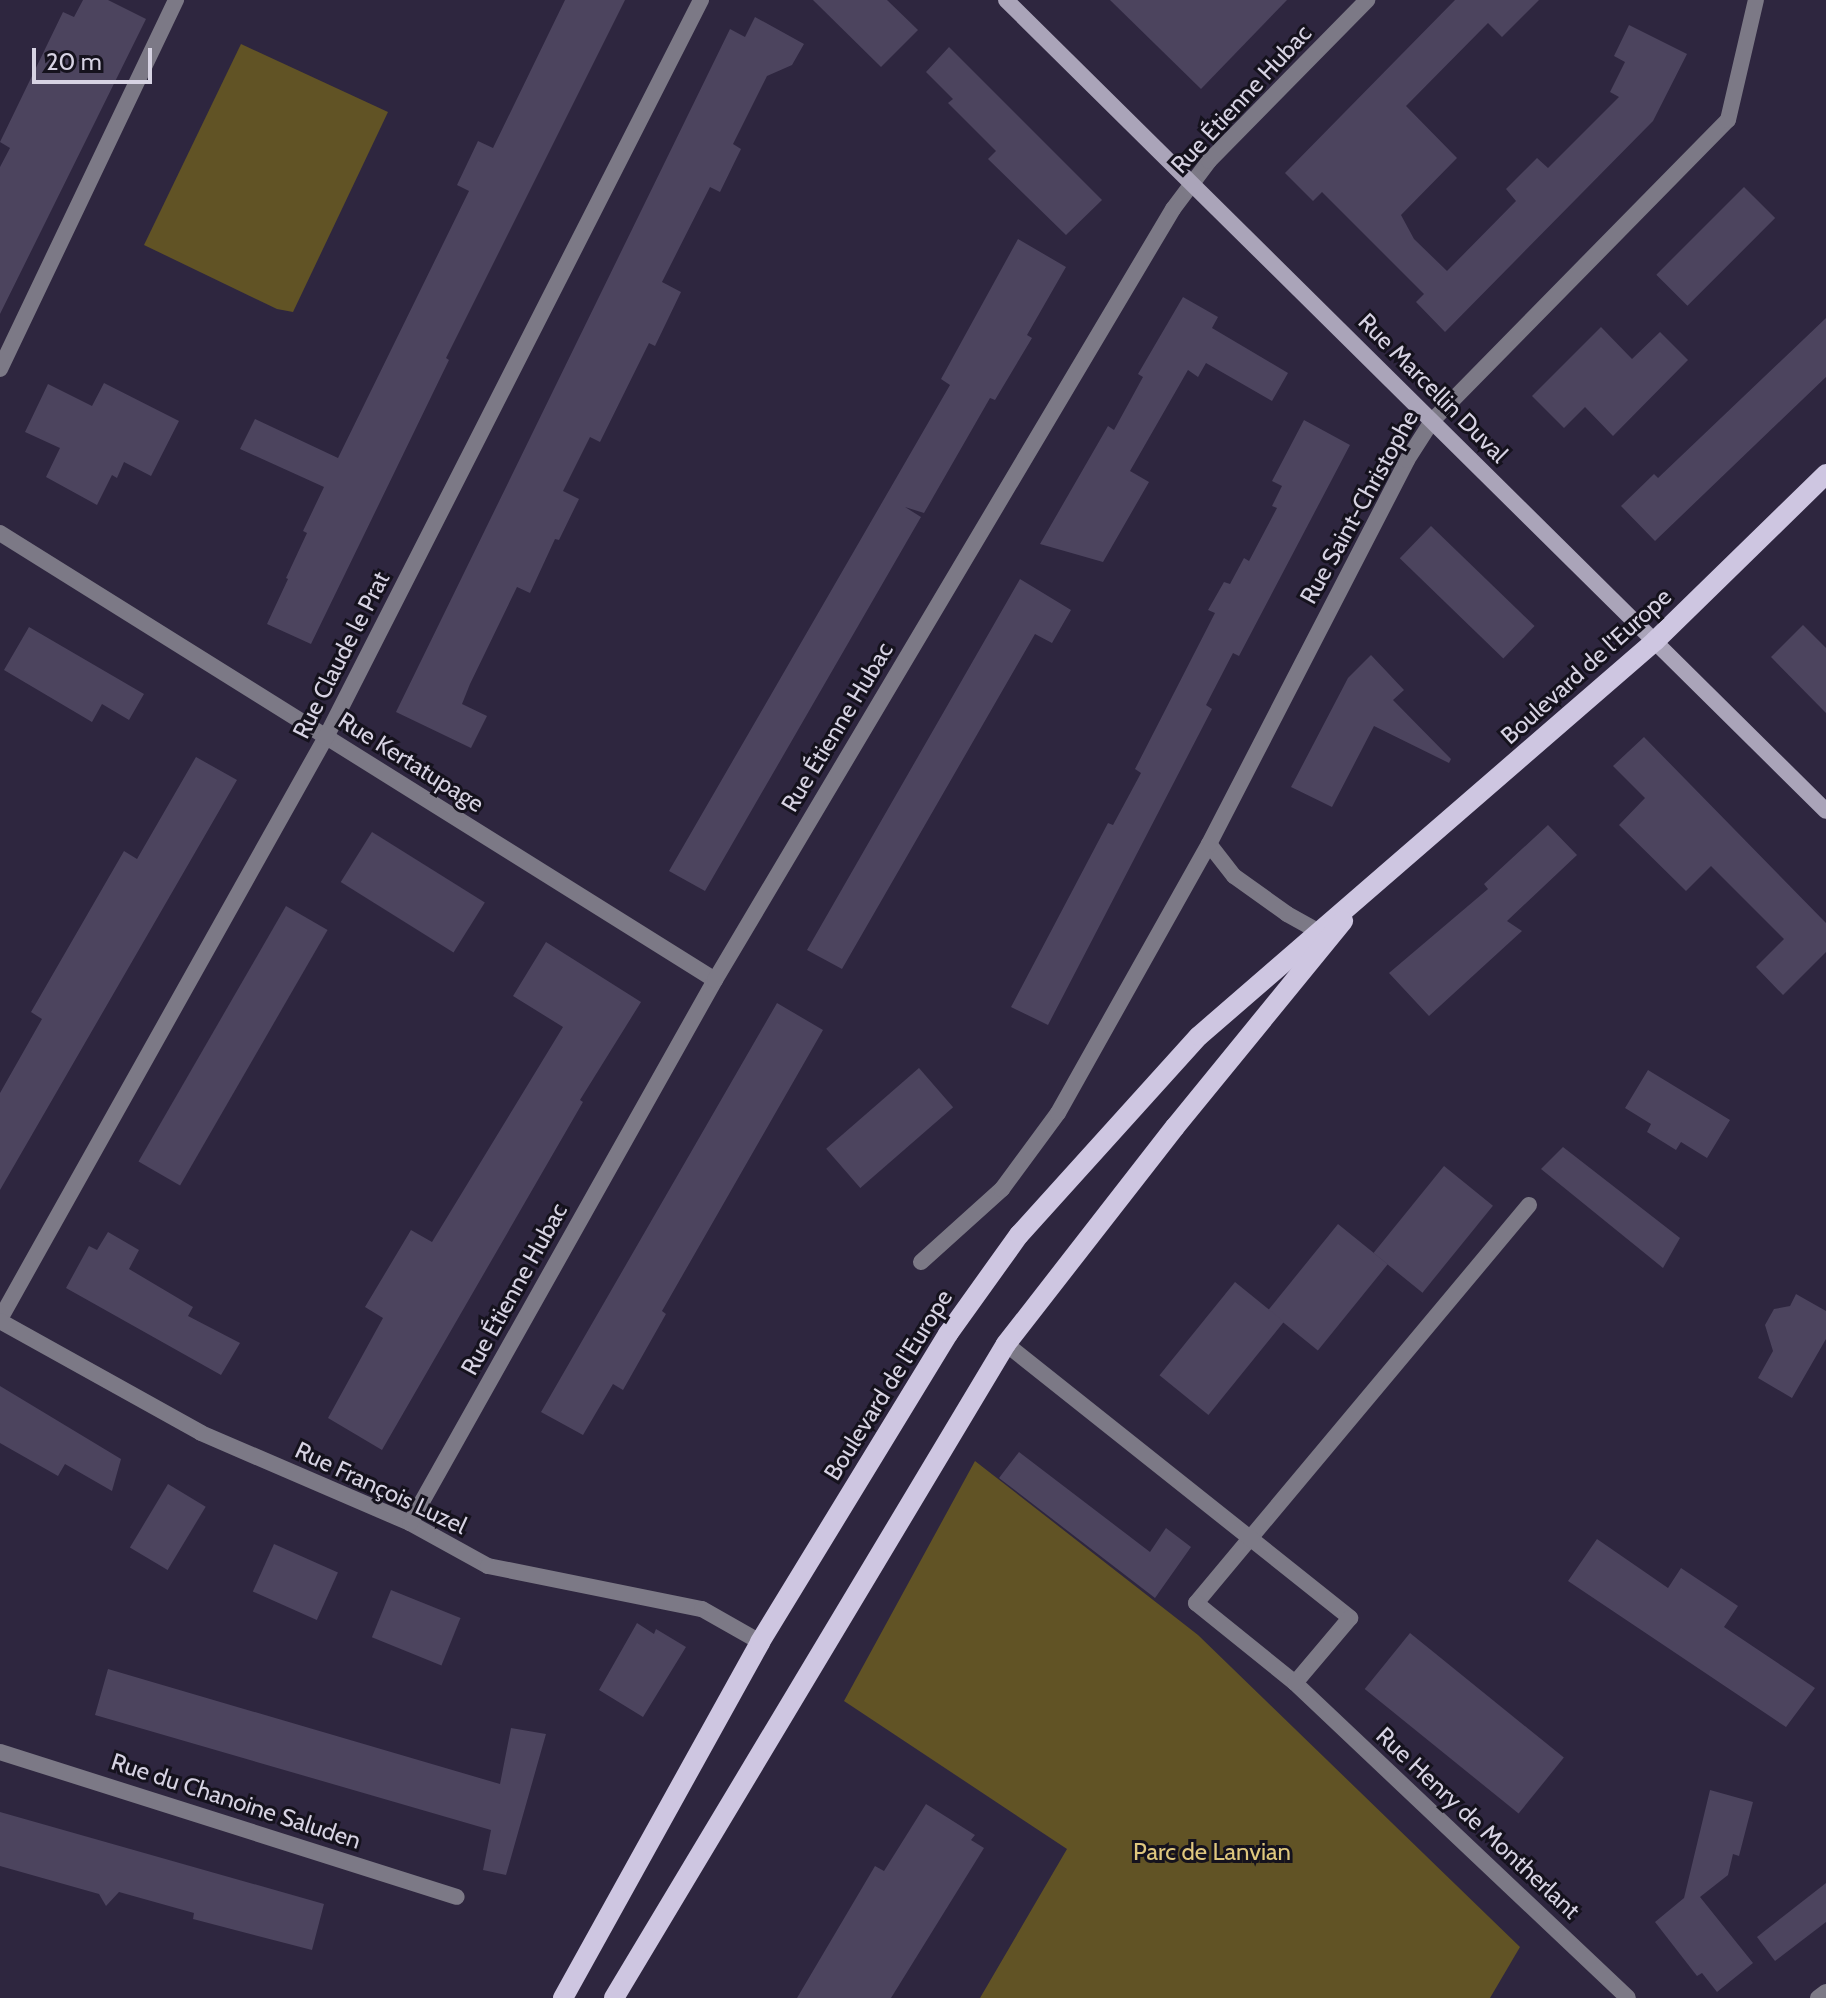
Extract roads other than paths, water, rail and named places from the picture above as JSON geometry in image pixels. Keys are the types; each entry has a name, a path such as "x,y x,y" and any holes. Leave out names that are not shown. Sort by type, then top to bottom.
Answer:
{"main road":[{"name":"Rue Marcellin Duval","path":"1006,0 1826,811"},
{"name":"Boulevard de l'Europe","path":"563,1998 760,1642 948,1334 1019,1235 1199,1036 1655,641 1826,474"},
{"name":"Boulevard de l'Europe","path":"614,1998 1006,1344 1175,1127 1371,887"}],"street":[{"path":"0,369 176,0"},
{"name":"Rue Claude le Prat","path":"0,1320 326,737 701,0"},
{"name":"Rue Étienne Hubac","path":"410,1523 715,980 1173,209 1209,161 1367,0"},
{"name":"Rue Saint-Christophe","path":"921,1262 1002,1189 1058,1113 1209,844 1414,447 1432,421 1728,120 1756,0"},
{"name":"Rue Kertatupage","path":"0,533 715,980"},
{"path":"1209,844 1234,876 1287,914 1318,931"},
{"name":"Rue Henry de Montherlant","path":"1529,1205 1196,1603 1295,1683 1628,1998"},
{"name":"Rue François Luzel","path":"0,1320 201,1433 410,1523 488,1566 702,1609 760,1642"},
{"path":"1006,1344 1350,1618 1295,1683"},
{"name":"Rue du Chanoine Saluden","path":"0,1752 457,1897"},
{"path":"1818,1998 1826,1992"}],"park label":[{"name":"Parc de Lanvian","path":"1212,1852"}]}
